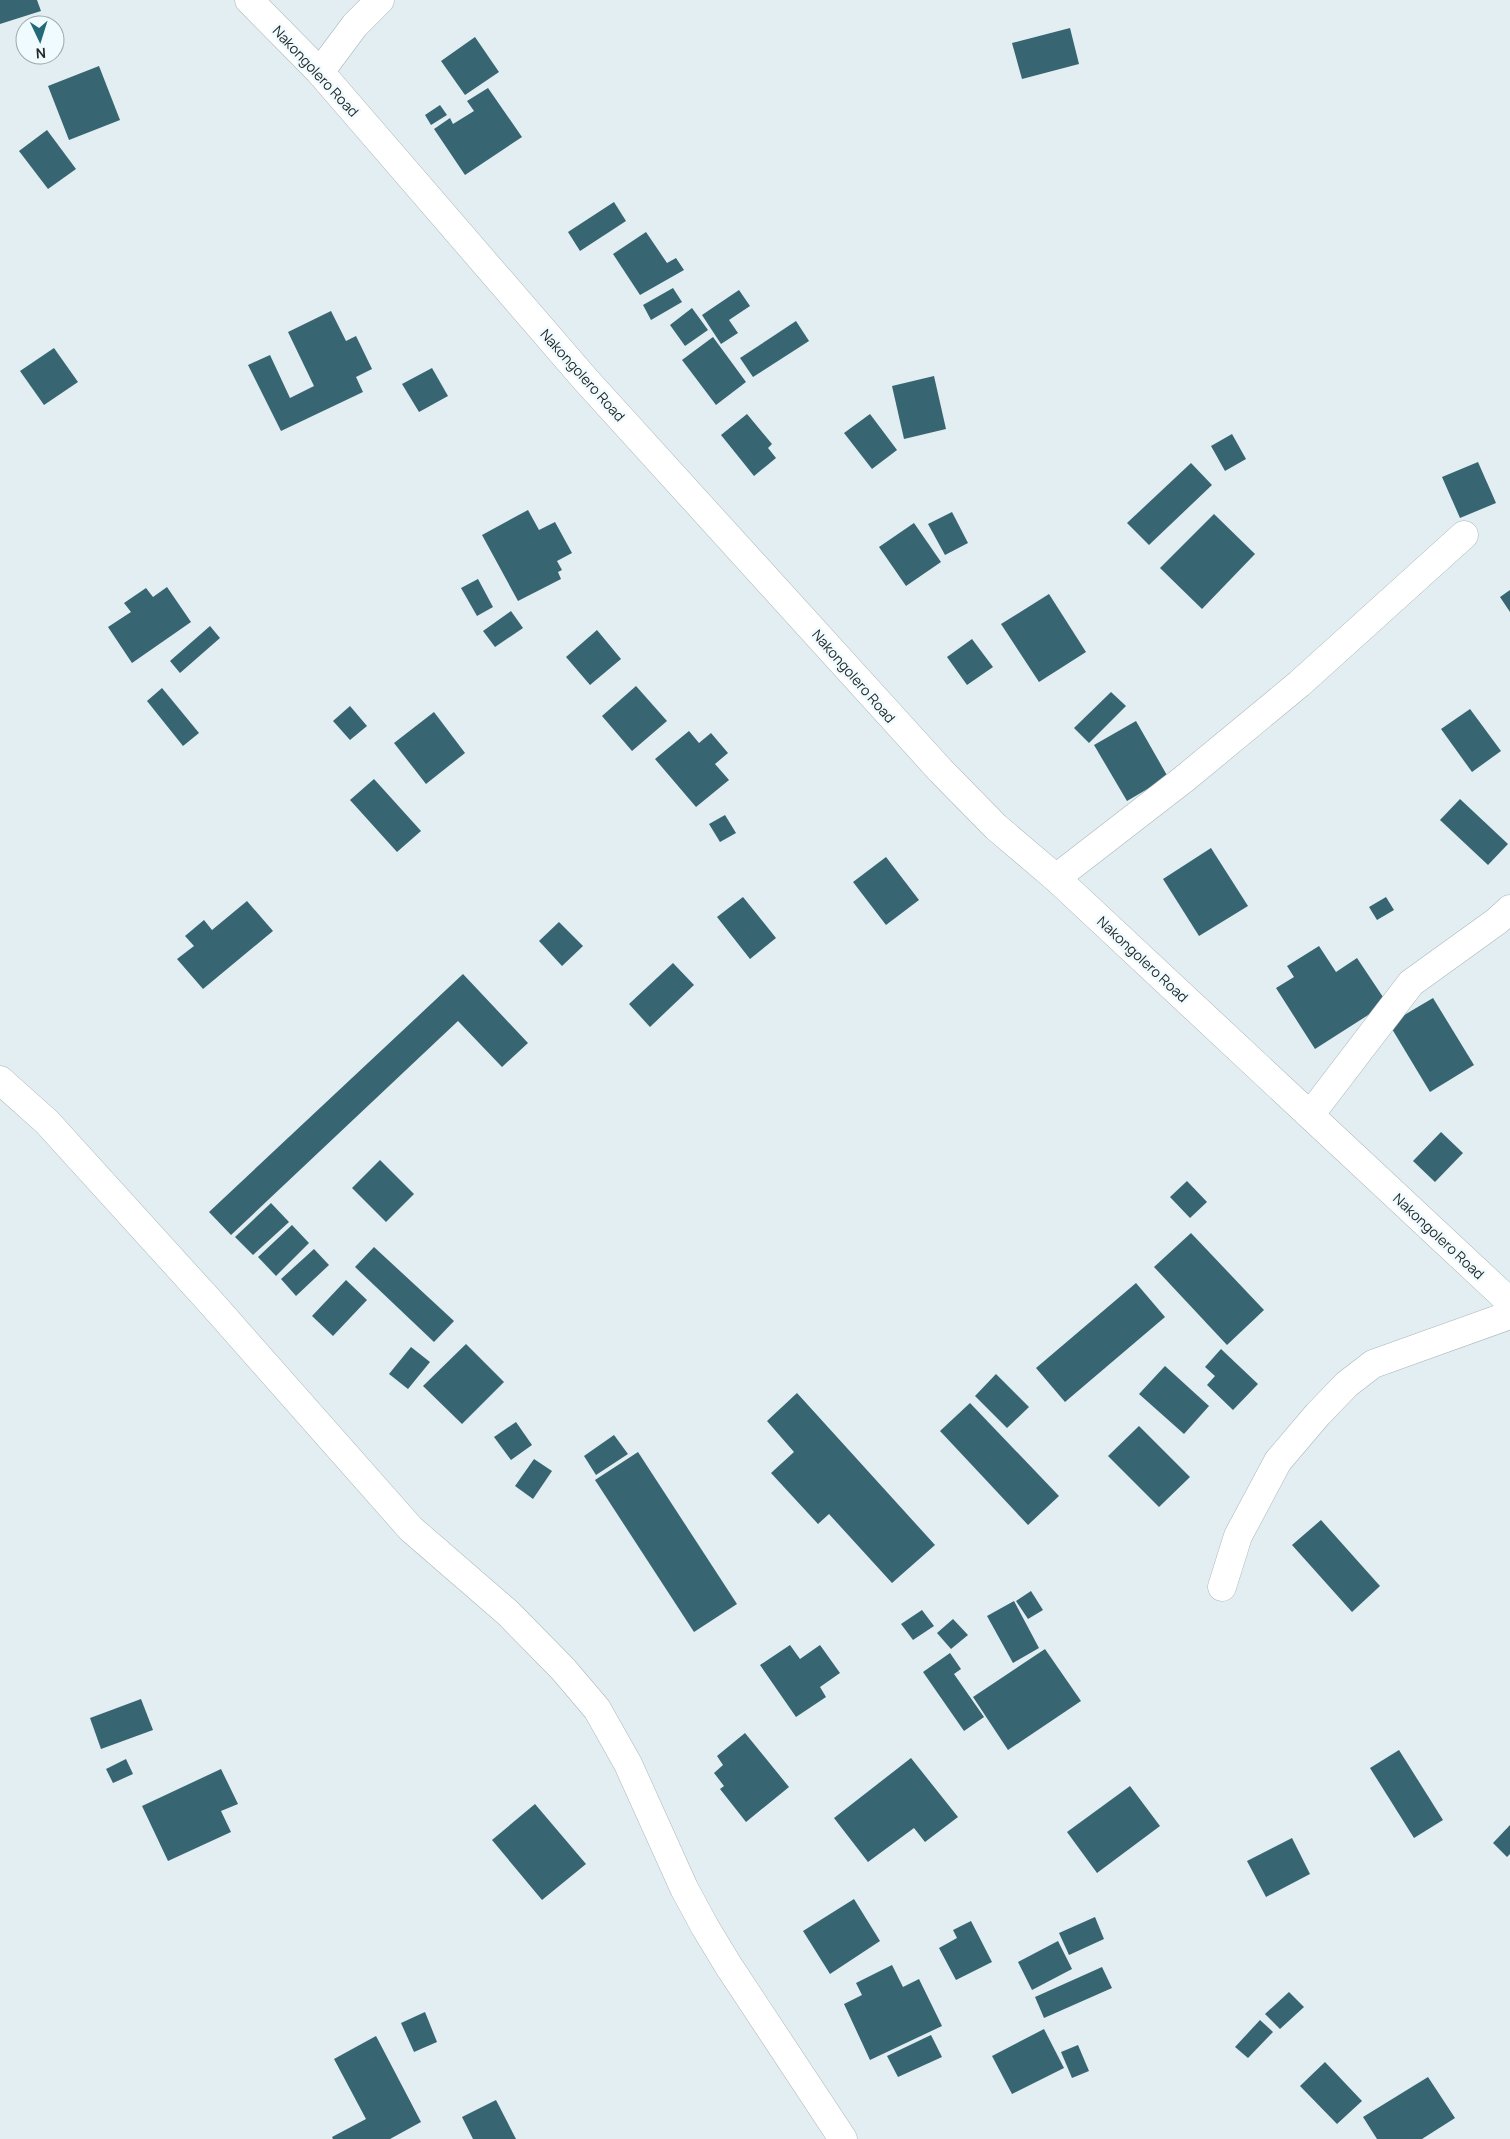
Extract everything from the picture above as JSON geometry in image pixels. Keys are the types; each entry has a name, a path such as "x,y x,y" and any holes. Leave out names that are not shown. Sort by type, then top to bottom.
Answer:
{"street":[{"name":"Nakongolero Road","path":"250,0 320,72 585,379 809,625 868,694 941,772 982,813 1056,878 1510,1302"},
{"path":"320,72 355,25 380,0"},
{"path":"1056,878 1184,779 1299,684 1464,535"},
{"path":"1310,1115 1411,983 1497,921 1510,909"},
{"path":"0,1080 48,1122 411,1529 508,1613 563,1669 596,1709 628,1764 684,1888 705,1928 843,2139"},
{"path":"1222,1587 1238,1536 1278,1461 1346,1384 1372,1364 1510,1315"}],"building":[{"path":"0,0 37,0 41,11 28,15 15,15 15,19 0,24"},
{"path":"1070,28 1079,64 1022,79 1012,43"},
{"path":"475,37 499,72 465,95 441,61"},
{"path":"99,66 120,120 69,140 48,86"},
{"path":"488,88 522,137 465,175 434,129 450,118 453,124 474,111 467,101"},
{"path":"440,105 447,115 431,125 425,115"},
{"path":"47,130 76,169 48,189 19,151"},
{"path":"614,202 626,221 580,251 568,232"},
{"path":"646,232 667,263 676,258 684,270 640,295 613,254"},
{"path":"673,288 682,302 651,320 643,305"},
{"path":"739,290 750,306 729,320 738,333 721,344 702,315"},
{"path":"692,308 708,330 685,346 670,325"},
{"path":"331,311 346,341 356,336 372,369 356,377 363,392 281,431 248,365 270,355 290,398 314,386 288,332"},
{"path":"796,321 809,341 753,377 740,358"},
{"path":"713,337 746,382 716,405 682,360"},
{"path":"54,348 78,382 44,405 20,371"},
{"path":"432,368 448,396 419,412 402,384"},
{"path":"934,376 946,429 904,439 892,386"},
{"path":"747,414 772,444 768,448 776,458 754,476 721,435"},
{"path":"870,414 897,450 872,469 844,433"},
{"path":"1232,434 1246,459 1225,471 1211,446"},
{"path":"1478,462 1496,503 1460,518 1442,477"},
{"path":"1191,463 1212,485 1149,545 1127,523"},
{"path":"528,510 539,530 555,522 572,553 557,561 562,570 558,572 561,579 518,601 482,535"},
{"path":"952,512 968,543 945,555 928,524"},
{"path":"1214,514 1255,554 1202,609 1160,568"},
{"path":"914,523 941,562 906,586 879,547"},
{"path":"478,579 493,607 477,616 461,588"},
{"path":"167,587 191,622 132,663 108,627 131,612 124,603 146,588 153,597"},
{"path":"1510,590 1510,612 1500,597"},
{"path":"1049,594 1086,652 1039,682 1001,624"},
{"path":"511,611 523,628 495,647 483,631"},
{"path":"210,626 220,638 180,673 170,661"},
{"path":"597,630 621,659 590,685 566,657"},
{"path":"972,639 993,667 967,685 947,657"},
{"path":"636,686 667,721 632,751 602,716"},
{"path":"162,688 199,733 183,746 147,701"},
{"path":"1111,692 1126,706 1089,743 1074,728"},
{"path":"350,706 367,726 350,740 333,721"},
{"path":"1470,709 1501,751 1472,772 1441,729"},
{"path":"434,712 465,753 426,784 394,743"},
{"path":"1136,721 1168,777 1127,801 1094,745"},
{"path":"689,731 699,743 711,733 728,753 715,764 729,780 696,807 655,759"},
{"path":"374,779 421,831 397,852 350,800"},
{"path":"1460,799 1508,844 1488,865 1440,820"},
{"path":"725,815 736,833 720,842 709,824"},
{"path":"1211,848 1248,906 1199,936 1163,879"},
{"path":"886,857 919,900 886,925 853,882"},
{"path":"743,897 776,938 750,959 717,917"},
{"path":"1386,897 1394,910 1377,920 1369,907"},
{"path":"247,901 273,931 203,989 177,959 194,946 185,936 204,920 212,930"},
{"path":"559,922 583,946 562,966 539,941"},
{"path":"1319,946 1336,972 1357,958 1387,1003 1315,1049 1276,988 1294,977 1287,966"},
{"path":"673,963 694,985 650,1027 629,1004"},
{"path":"463,974 528,1043 502,1067 458,1021 231,1235 209,1212"},
{"path":"1433,998 1474,1065 1430,1092 1389,1024"},
{"path":"1441,1132 1463,1153 1435,1182 1413,1161"},
{"path":"380,1160 414,1194 386,1222 352,1188"},
{"path":"1187,1181 1207,1202 1190,1218 1170,1197"},
{"path":"271,1203 289,1222 253,1255 235,1237"},
{"path":"292,1225 309,1243 276,1276 258,1257"},
{"path":"1191,1233 1264,1310 1227,1345 1154,1267"},
{"path":"374,1247 454,1321 434,1342 355,1267"},
{"path":"314,1249 329,1265 296,1296 281,1279"},
{"path":"346,1280 367,1300 333,1336 312,1316"},
{"path":"1136,1283 1165,1317 1065,1402 1036,1368"},
{"path":"466,1344 504,1382 462,1424 423,1386"},
{"path":"411,1347 430,1362 408,1389 389,1374"},
{"path":"1221,1349 1258,1384 1233,1410 1207,1385 1215,1376 1205,1367"},
{"path":"1165,1366 1209,1406 1184,1434 1139,1394"},
{"path":"996,1374 1029,1407 1007,1428 975,1396"},
{"path":"797,1393 935,1545 892,1583 829,1514 818,1524 771,1473 794,1452 767,1421"},
{"path":"970,1403 1059,1496 1028,1525 940,1431"},
{"path":"516,1422 532,1445 511,1460 494,1437"},
{"path":"1139,1426 1190,1477 1159,1507 1108,1456"},
{"path":"614,1435 628,1454 596,1475 584,1456"},
{"path":"638,1452 737,1604 694,1632 595,1480"},
{"path":"534,1459 552,1471 533,1499 515,1486"},
{"path":"1321,1520 1380,1586 1352,1612 1292,1545"},
{"path":"1031,1591 1043,1610 1028,1619 1016,1601"},
{"path":"1014,1601 1039,1648 1013,1663 987,1616"},
{"path":"922,1610 934,1626 913,1640 901,1624"},
{"path":"953,1619 968,1635 951,1649 937,1633"},
{"path":"790,1645 800,1659 820,1645 840,1673 820,1687 826,1697 796,1717 760,1665"},
{"path":"1045,1649 1081,1701 1008,1750 973,1697"},
{"path":"950,1653 961,1669 954,1674 984,1717 964,1731 923,1672"},
{"path":"141,1699 153,1730 101,1749 90,1718"},
{"path":"745,1733 789,1787 746,1822 720,1789 724,1786 714,1773 723,1765 717,1756"},
{"path":"1399,1750 1443,1820 1414,1838 1370,1768"},
{"path":"911,1758 958,1817 925,1842 914,1828 868,1862 834,1818"},
{"path":"126,1759 133,1774 113,1783 106,1769"},
{"path":"221,1769 238,1804 221,1811 231,1832 168,1861 142,1806"},
{"path":"1130,1786 1160,1826 1097,1873 1067,1832"},
{"path":"535,1804 586,1864 542,1900 492,1840"},
{"path":"1510,1825 1510,1854 1507,1857 1493,1843"},
{"path":"1292,1838 1310,1874 1266,1897 1247,1861"},
{"path":"854,1899 880,1941 830,1974 803,1931"},
{"path":"1095,1917 1104,1939 1069,1955 1059,1933"},
{"path":"971,1921 992,1962 956,1980 939,1948 957,1938 953,1930"},
{"path":"1058,1941 1072,1969 1032,1990 1018,1962"},
{"path":"892,1965 903,1987 919,1979 942,2026 870,2060 844,2004 862,1995 856,1983"},
{"path":"1102,1967 1112,1988 1044,2018 1035,1997"},
{"path":"1289,1992 1304,2007 1280,2029 1265,2014"},
{"path":"425,2012 437,2042 414,2052 401,2023"},
{"path":"1260,2020 1273,2032 1248,2058 1235,2047"},
{"path":"1044,2029 1064,2068 1012,2094 992,2056"},
{"path":"931,2035 942,2057 898,2077 887,2056"},
{"path":"376,2036 421,2122 390,2139 333,2139 332,2137 366,2119 334,2059"},
{"path":"1078,2045 1089,2071 1072,2078 1061,2052"},
{"path":"1325,2062 1362,2101 1337,2124 1300,2086"},
{"path":"1428,2077 1455,2118 1422,2139 1377,2139 1363,2117"},
{"path":"496,2100 516,2139 473,2139 462,2117"}]}
